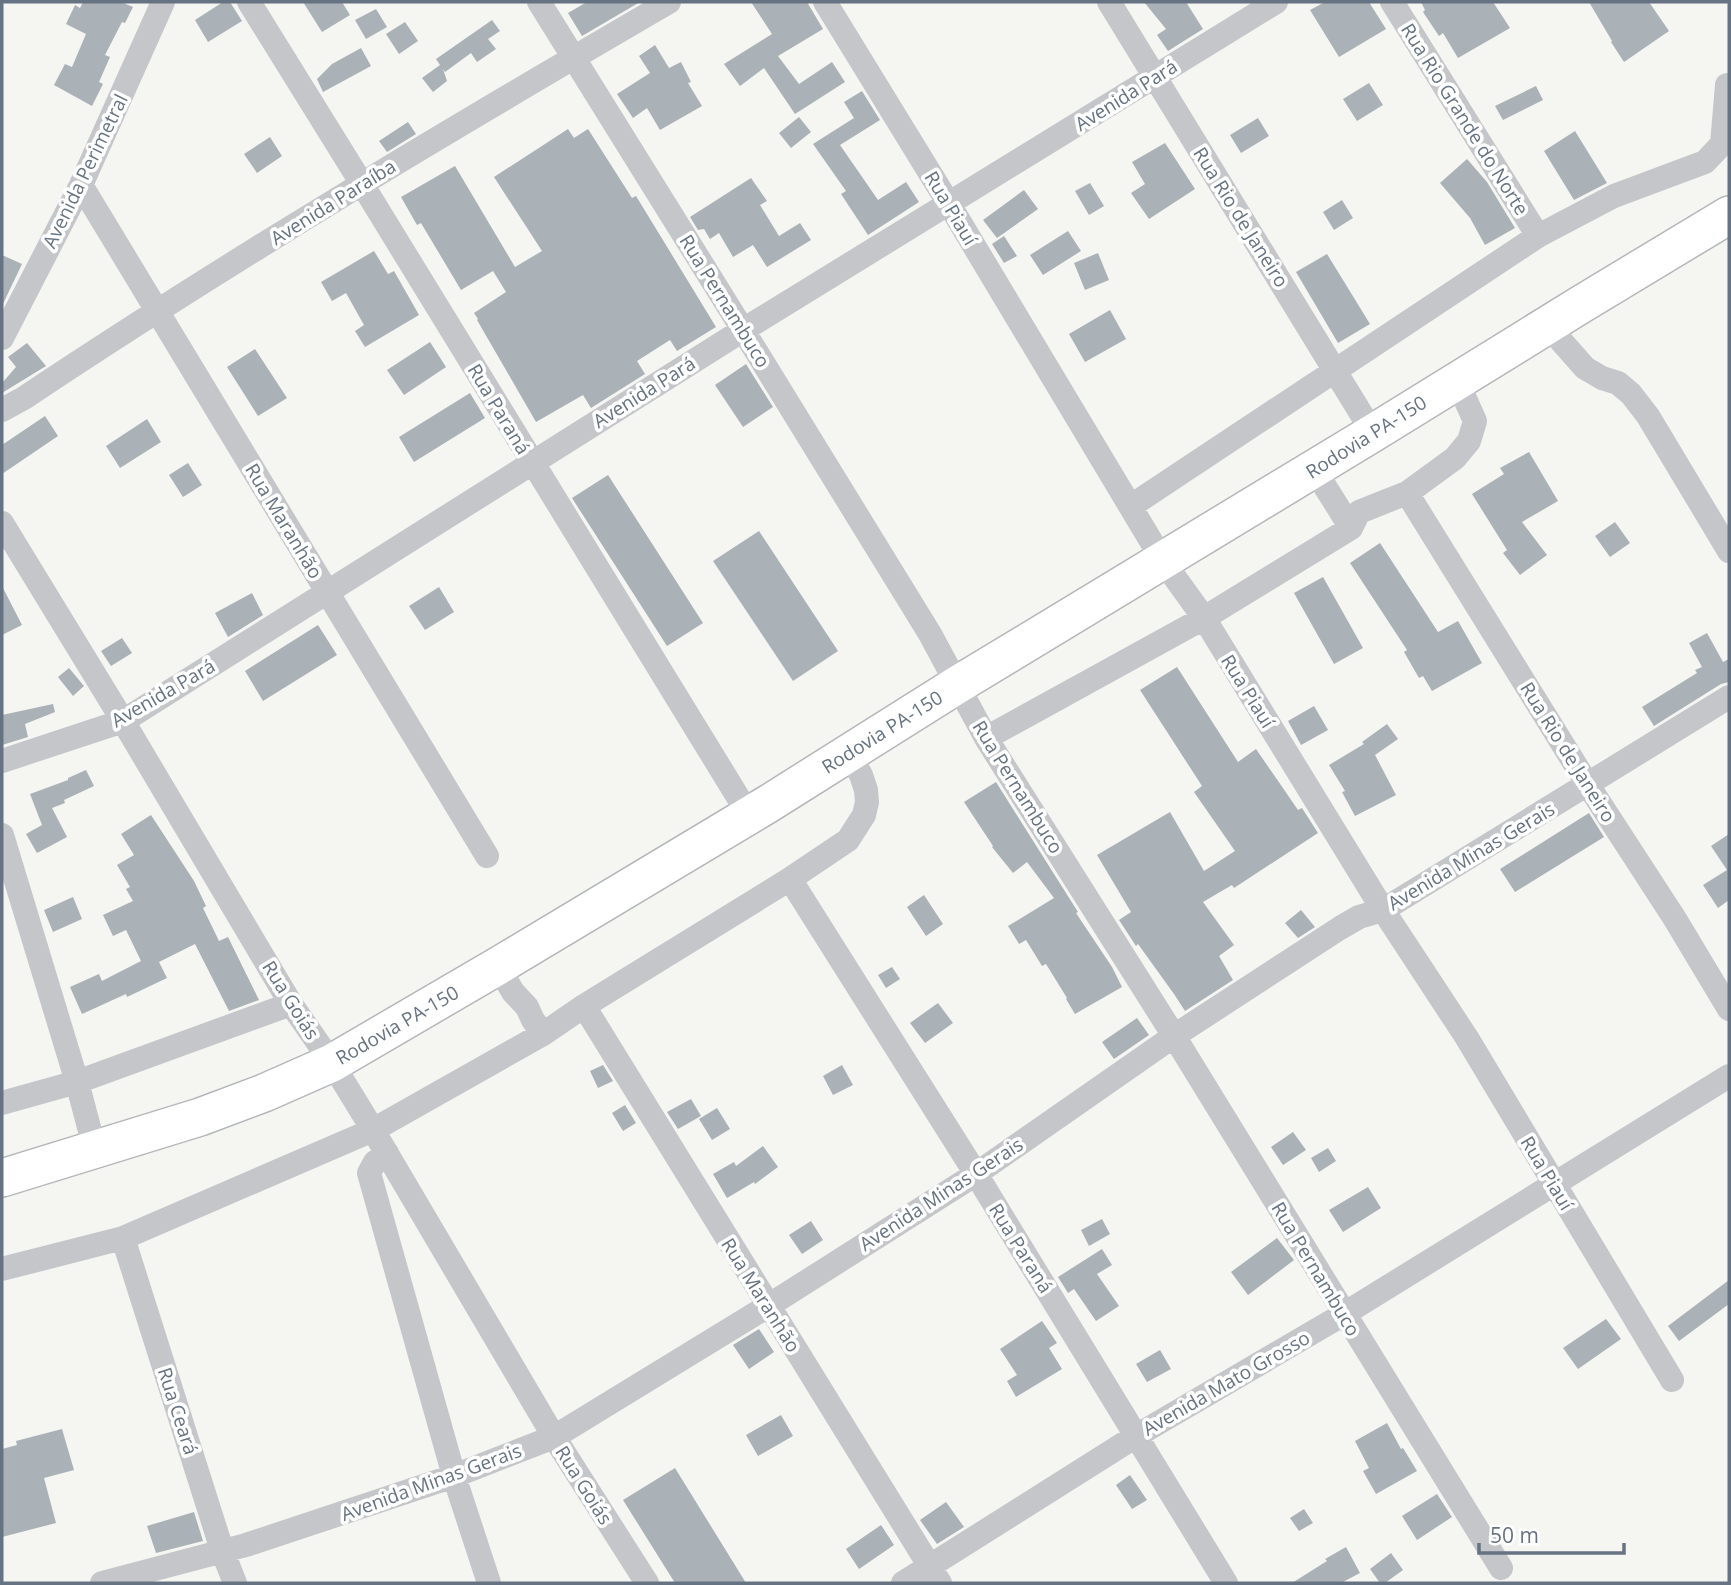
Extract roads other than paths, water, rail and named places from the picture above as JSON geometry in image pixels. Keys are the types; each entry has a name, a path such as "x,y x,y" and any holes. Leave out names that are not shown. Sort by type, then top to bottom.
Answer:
{"highway":[{"name":"Rodovia PA-150","path":"2,1178 200,1117 332,1063 749,816 957,685 1729,215"}],"street":[{"name":"Avenida Perimetral","path":"2,338 81,185 163,2"},
{"name":"Rua Paraná","path":"249,2 749,816"},
{"name":"Rua Pernambuco","path":"539,2 930,634 986,738 1174,1036 1501,1569"},
{"name":"Avenida Paraíba","path":"2,410 362,184 669,2"},
{"name":"Rua Piauí","path":"825,2 1163,561 1204,618 1382,910 1467,1038 1672,1380"},
{"name":"Rua Rio de Janeiro","path":"1109,2 1373,433"},
{"name":"Avenida Pará","path":"2,761 123,721 531,462 1276,2"},
{"name":"Rua Rio Grande do Norte","path":"1392,2 1538,236"},
{"path":"1130,506 1538,236 1614,196 1705,162 1722,144 1727,85"},
{"name":"Rua Maranhão","path":"81,185 487,856"},
{"path":"1547,325 1585,368 1618,383 1631,394 1648,416 1729,551"},
{"path":"986,738 1204,618 1350,528 1359,512 1407,493 1455,458 1469,441 1475,421 1457,381"},
{"path":"1314,469 1350,528"},
{"name":"Rua Rio de Janeiro","path":"1407,493 1729,1009"},
{"name":"Rua Goiás","path":"2,523 291,1004 332,1063 387,1153 554,1437 647,1583"},
{"name":"Avenida Minas Gerais","path":"102,1583 246,1545 454,1476 554,1437 976,1174 1174,1036 1340,928 1359,917 1382,910 1729,697"},
{"path":"2,1269 123,1238 373,1130 543,1034 848,840 864,816 867,802 861,775 848,753"},
{"path":"2,835 95,1150"},
{"name":"Rua Paraná","path":"790,879 976,1174 1226,1583"},
{"path":"498,966 543,1034"},
{"path":"2,1102 77,1082 291,1004"},
{"name":"Rua Maranhão","path":"584,1006 935,1575"},
{"name":"Avenida Mato Grosso","path":"903,1583 935,1575 1136,1436 1344,1314 1729,1076"},
{"path":"387,1153 374,1162 369,1173 454,1476 489,1583"},
{"name":"Rua Ceará","path":"123,1238 222,1550 235,1583"}]}
